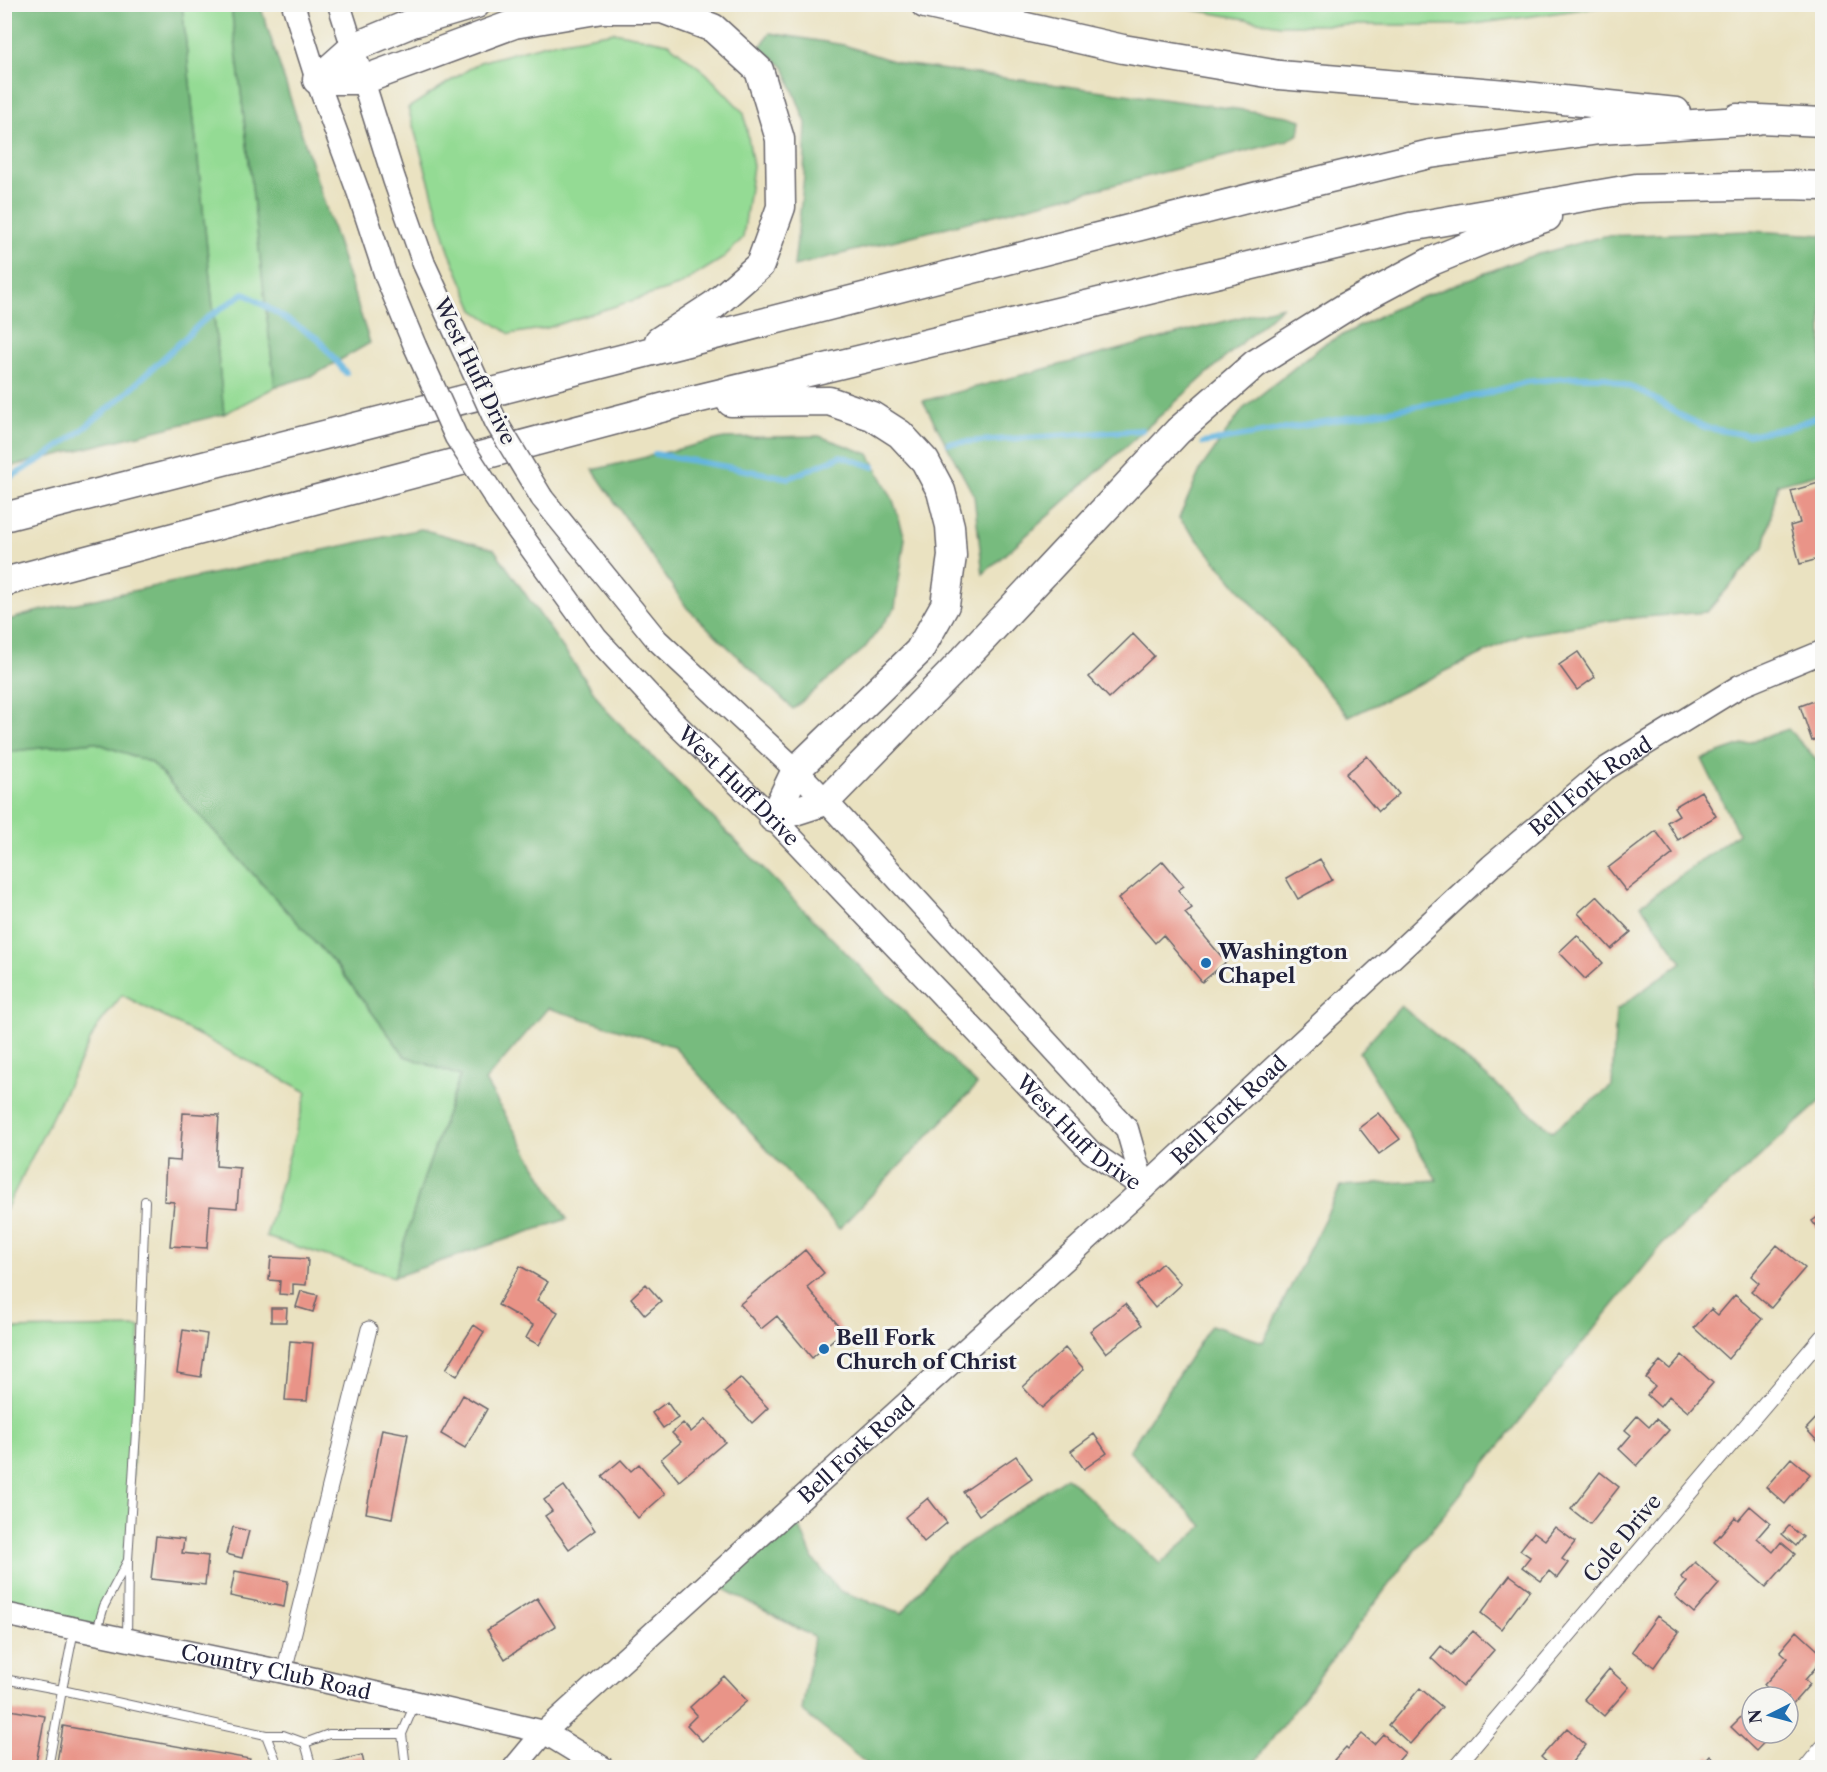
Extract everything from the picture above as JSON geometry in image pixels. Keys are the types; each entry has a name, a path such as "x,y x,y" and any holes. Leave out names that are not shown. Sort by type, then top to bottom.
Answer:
{"highway":[{"path":"317,80 354,47 412,23 476,4"},
{"path":"925,4 1123,50 1279,75 1506,94 1756,120 1822,122"},
{"path":"317,80 363,80 514,24 602,9 662,9 713,28 759,70 780,139 781,207 760,265 714,305 639,354"},
{"path":"4,517 1293,187 1430,154 1599,130 1756,120"},
{"path":"4,582 680,403 1410,226 1636,188 1822,186"},
{"path":"773,818 826,801 950,674 1178,431 1255,364 1346,307 1432,261 1508,230 1636,188"},
{"path":"680,403 829,401 872,416 900,434 925,461 941,491 950,526 952,556 945,605 919,651 796,770 773,818"}],"main road":[{"name":"West Huff Drive","path":"293,4 317,80 386,276 415,346 456,437 502,508 596,638 677,725 773,818 1091,1152 1144,1188"},
{"name":"West Huff Drive","path":"339,4 391,169 424,264 496,422 543,498 657,640 826,801 1127,1129 1144,1188"},
{"name":"Bell Fork Road","path":"514,1767 544,1732 1144,1188 1491,866 1605,769 1740,686 1822,652"},
{"name":"Country Club Road","path":"4,1614 284,1672 544,1732 603,1767"}],"street":[{"path":"284,1672 369,1329"},
{"name":"Cole Drive","path":"1455,1767 1822,1336"},
{"path":"1806,1767 1822,1748"}],"lane":[{"path":"127,1639 128,1560 137,1415 145,1201"},
{"path":"97,1633 104,1606 128,1560"},
{"path":"48,1767 75,1628"},
{"path":"4,1678 266,1735 283,1735 305,1743 329,1734 402,1734"},
{"path":"406,1767 402,1734 415,1703"},
{"path":"266,1735 279,1767"},
{"path":"305,1743 312,1767"}],"green space":[{"path":"4,5 182,5 224,414 5,468"},
{"path":"182,5 231,5 275,387 224,414"},
{"path":"231,5 260,5 370,343 314,375 275,387"},
{"path":"1166,5 1614,5 1467,25 1280,25"},
{"path":"614,32 668,43 706,73 744,113 753,166 743,238 722,259 678,286 547,328 510,334 474,310 449,251 408,108 480,62 546,44"},
{"path":"770,33 844,45 902,64 1288,116 1301,120 1299,134 1286,141 794,266 804,176 806,123 784,67 760,47"},
{"path":"1750,231 1822,235 1822,473 1778,484 1764,547 1707,612 1620,619 1522,635 1349,717 1179,518 1201,468 1243,409 1323,345 1399,306 1525,258 1604,236"},
{"path":"1283,306 983,574 974,496 923,401"},
{"path":"819,436 869,454 893,500 905,538 895,608 864,649 793,709 687,608 593,470 724,438"},
{"path":"421,529 494,549 607,711 977,1085 839,1229 673,1046 548,1008 485,1081 567,1219 394,1277 423,1181 460,1076 405,1056 337,966 152,763 94,742 5,752 5,621 35,612"},
{"path":"1788,729 1822,765 1822,1100 1662,1245 1415,1550 1251,1767 864,1767 867,1764 802,1711 814,1637 716,1585 792,1507 813,1559 840,1591 902,1613 946,1558 1067,1477 1160,1564 1203,1526 1129,1451 1211,1325 1263,1342 1341,1186 1437,1180 1359,1052 1401,1006 1552,1131 1612,1086 1616,1010 1682,962 1641,905 1738,833 1702,759"},
{"path":"94,742 152,763 337,966 405,1056 460,1076 423,1181 394,1277 266,1237 307,1092 122,995 97,1027 5,1211 4,752"},
{"path":"140,1327 128,1560 104,1606 97,1633 5,1614 4,1329"}],"building":[{"path":"1822,482 1822,558 1800,564 1790,526 1800,523 1791,491"},
{"path":"1133,634 1154,656 1109,698 1089,677"},
{"path":"1578,652 1595,677 1577,690 1559,665"},
{"path":"1822,698 1822,737 1812,741 1800,706"},
{"path":"1367,756 1399,794 1378,812 1346,774"},
{"path":"1701,791 1716,816 1678,840 1667,822 1679,815 1674,807"},
{"path":"1656,831 1673,854 1626,891 1608,868"},
{"path":"1320,859 1332,880 1298,899 1286,878"},
{"path":"1163,861 1184,886 1178,890 1192,908 1185,913 1226,962 1202,982 1163,935 1155,943 1118,899"},
{"path":"1597,896 1631,932 1611,949 1578,913"},
{"path":"1577,935 1603,963 1585,979 1559,952"},
{"path":"183,1113 219,1115 216,1166 240,1168 237,1208 210,1206 207,1248 170,1246 174,1202 164,1201 166,1160 180,1161"},
{"path":"1379,1113 1400,1139 1379,1154 1359,1128"},
{"path":"1822,1214 1822,1235 1812,1221"},
{"path":"1777,1245 1805,1268 1771,1308 1751,1291 1759,1283 1751,1276"},
{"path":"805,1250 824,1273 807,1287 843,1331 812,1358 777,1316 761,1329 740,1304"},
{"path":"271,1257 308,1259 306,1285 293,1284 293,1295 279,1294 280,1281 269,1280"},
{"path":"1162,1263 1181,1284 1155,1308 1137,1286"},
{"path":"520,1266 548,1282 537,1300 558,1312 539,1345 526,1338 533,1325 498,1305"},
{"path":"646,1284 661,1301 645,1315 631,1298"},
{"path":"301,1291 318,1295 313,1312 296,1307"},
{"path":"1735,1295 1762,1319 1728,1359 1694,1328 1711,1309 1718,1315"},
{"path":"1125,1304 1142,1325 1106,1353 1090,1331"},
{"path":"271,1308 287,1308 286,1322 271,1322"},
{"path":"474,1325 484,1332 457,1376 446,1369"},
{"path":"183,1330 207,1334 201,1377 177,1373"},
{"path":"290,1341 313,1343 307,1401 285,1400"},
{"path":"1065,1348 1084,1369 1042,1408 1023,1387"},
{"path":"1682,1355 1713,1383 1688,1412 1669,1396 1660,1407 1647,1395 1655,1386 1646,1378 1660,1361 1670,1369"},
{"path":"740,1378 768,1408 752,1423 724,1392"},
{"path":"463,1395 487,1409 465,1448 441,1434"},
{"path":"667,1402 678,1418 663,1428 652,1413"},
{"path":"1822,1412 1822,1446 1806,1429"},
{"path":"1637,1416 1649,1427 1656,1419 1669,1430 1637,1466 1619,1449 1631,1435 1625,1430"},
{"path":"706,1419 725,1442 679,1481 661,1459 681,1442 672,1433 683,1423 691,1432"},
{"path":"382,1429 408,1434 392,1518 366,1513"},
{"path":"1094,1434 1107,1453 1084,1469 1071,1451"},
{"path":"1016,1456 1032,1479 979,1515 963,1492"},
{"path":"1791,1458 1810,1474 1785,1504 1766,1487"},
{"path":"621,1460 631,1471 639,1464 665,1494 638,1518 602,1476"},
{"path":"1600,1472 1619,1487 1590,1524 1571,1509"},
{"path":"564,1486 595,1530 569,1549 545,1516 552,1511 544,1500"},
{"path":"928,1498 947,1523 924,1542 905,1517"},
{"path":"1750,1506 1770,1523 1757,1538 1773,1552 1781,1542 1795,1554 1766,1587 1714,1542 1735,1517 1738,1520"},
{"path":"1789,1526 1803,1537 1796,1546 1782,1534"},
{"path":"233,1527 249,1531 242,1558 226,1554"},
{"path":"1555,1527 1575,1542 1562,1559 1568,1563 1557,1578 1549,1571 1541,1581 1522,1567 1530,1557 1520,1550 1534,1532 1545,1540"},
{"path":"156,1536 184,1539 182,1553 208,1556 205,1585 151,1579"},
{"path":"1695,1562 1719,1584 1694,1613 1675,1596 1687,1582 1681,1577"},
{"path":"235,1571 288,1581 284,1607 230,1596"},
{"path":"1510,1575 1530,1590 1501,1629 1481,1613"},
{"path":"537,1598 555,1626 505,1659 487,1630"},
{"path":"1657,1616 1679,1632 1654,1667 1632,1651"},
{"path":"1473,1631 1494,1650 1462,1687 1431,1658 1441,1646 1451,1655"},
{"path":"1797,1631 1822,1654 1822,1660 1805,1680 1810,1684 1800,1695 1800,1685 1764,1685 1788,1658 1780,1651"},
{"path":"1609,1669 1629,1687 1604,1716 1584,1699"},
{"path":"724,1676 747,1701 702,1741 687,1725 697,1715 690,1707"},
{"path":"1420,1688 1442,1707 1410,1744 1389,1725"},
{"path":"4,1709 45,1716 35,1768 4,1768"},
{"path":"1740,1718 1740,1736 1731,1727"},
{"path":"63,1726 250,1759 248,1768 56,1768"},
{"path":"1567,1728 1586,1745 1567,1768 1553,1768 1541,1757"},
{"path":"1362,1734 1374,1744 1383,1734 1405,1753 1392,1768 1342,1768 1334,1760"},
{"path":"1750,1745 1762,1745 1756,1751"},
{"path":"362,1755 365,1768 334,1768 333,1762"},
{"path":"1710,1755 1724,1768 1699,1768"}],"waterway":[{"path":"4,481 43,458 78,433 122,397 203,321 244,293 317,338 346,373"},
{"path":"1203,443 1480,395 1526,382 1575,377 1604,377 1643,392 1685,418 1707,428 1747,435 1791,427 1822,415"},
{"path":"949,443 1142,430"},
{"path":"655,454 789,478 841,456 874,467"}],"place":[{"name":"Washington Chapel","path":"1206,963"},
{"name":"Bell Fork Church of Christ","path":"824,1349"}]}
